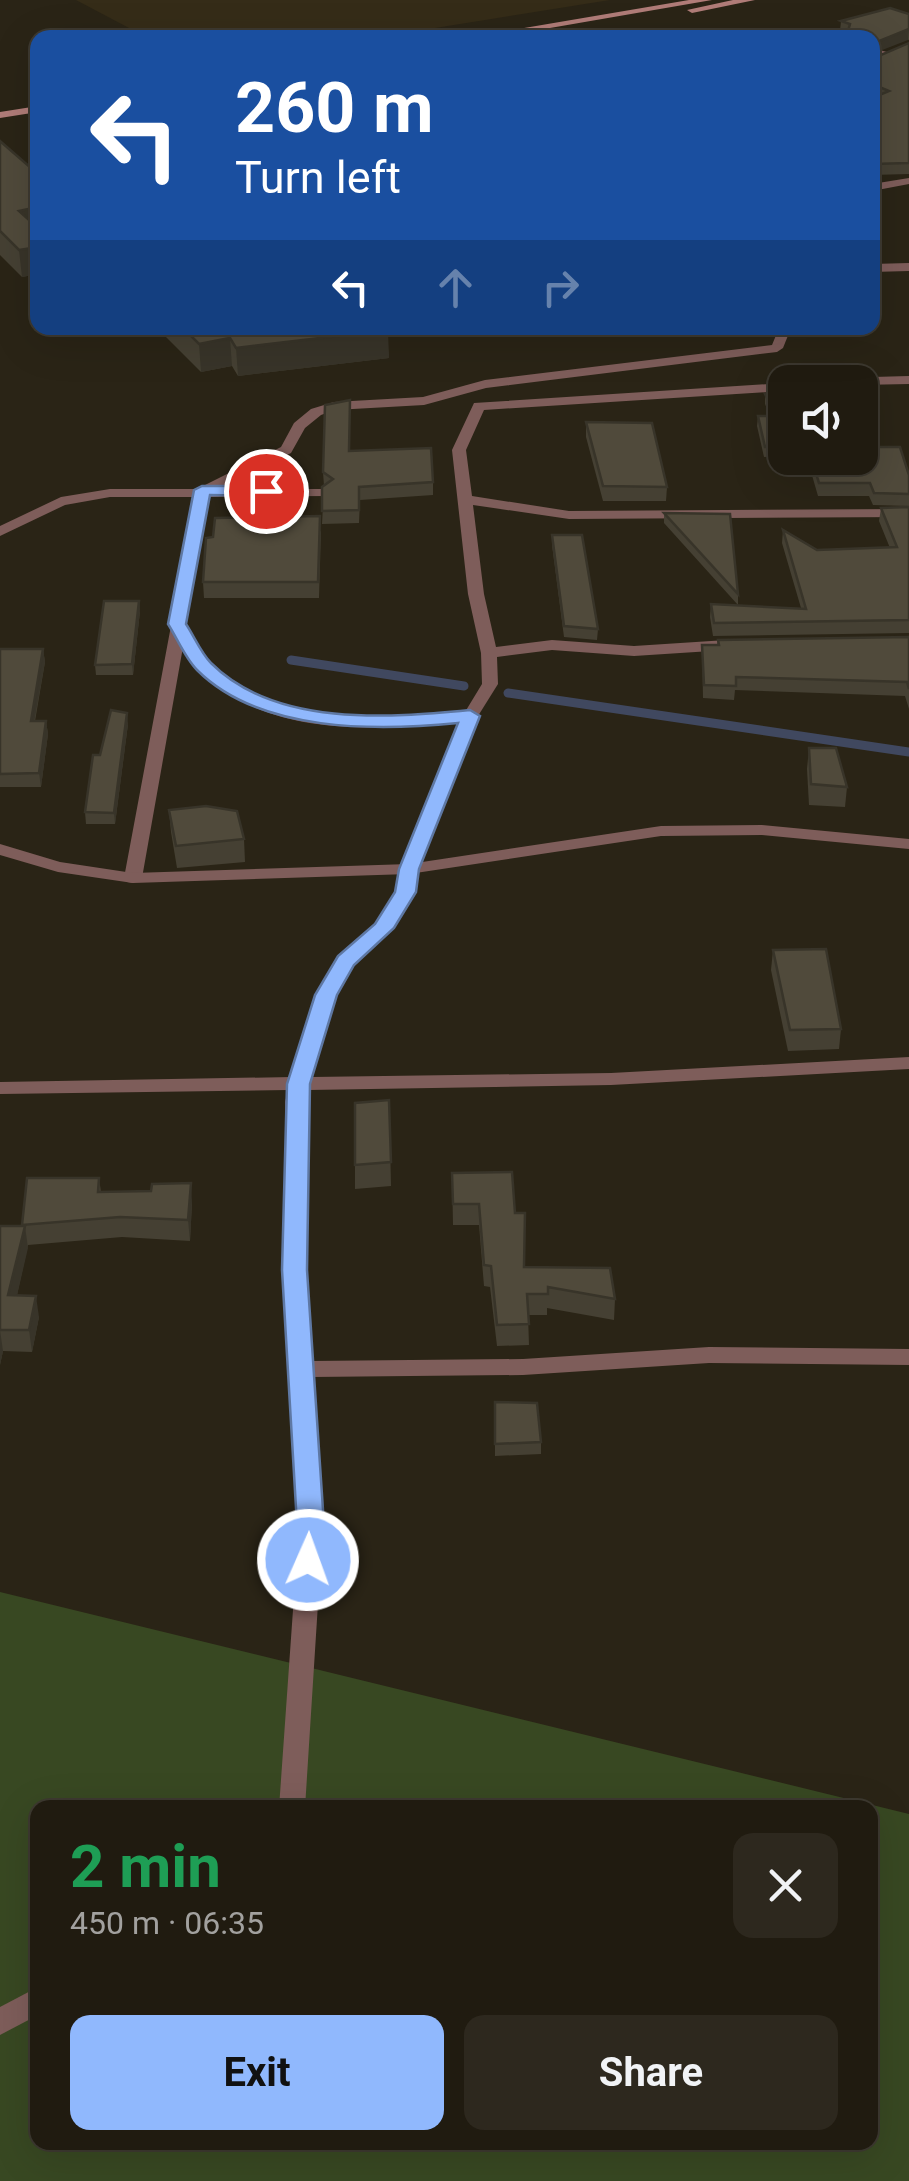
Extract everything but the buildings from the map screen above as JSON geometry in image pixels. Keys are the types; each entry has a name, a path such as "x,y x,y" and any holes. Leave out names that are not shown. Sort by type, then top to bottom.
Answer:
{"main road":[{"path":"520,30 706,0"},
{"path":"575,30 750,0"},
{"path":"0,118 30,113"}],"street":[{"path":"880,52 892,53 880,58"},
{"path":"880,187 907,183"},
{"path":"880,268 909,267"},
{"path":"202,490 286,450 299,426 334,406 396,405 449,396 485,384 777,348 782,335"},
{"path":"878,381 909,380"},
{"path":"293,1800 310,1525 294,1270 298,1084 326,995 346,961 383,928 406,892 409,869 470,716 490,684 489,653 476,594 459,450 480,406 768,388"},
{"path":"132,878 202,490"},
{"path":"0,532 78,498 202,490 324,493"},
{"path":"467,500 570,515 909,514"},
{"path":"177,624 204,666 224,683 276,707 355,723 470,716"},
{"path":"489,653 552,644 634,651 760,644"},
{"path":"0,849 58,867 132,878 409,869 661,832 762,830 909,844"},
{"path":"0,1088 611,1079 909,1063"},
{"path":"301,1369 523,1367 709,1355 909,1357"},
{"path":"0,2022 30,2005"}],"shaded area":[{"path":"76,0 610,0 423,30 133,30"}],"green space":[{"path":"0,1592 852,1800 30,1800 30,2150 878,2150 878,1806 909,1814 909,2181 0,2181"}],"waterway":[{"path":"291,660 464,686"},
{"path":"508,693 909,752"}],"route":[{"path":"266,491 202,490 177,624 204,666 224,683 258,701 328,720 387,724 470,716 409,869 406,892 383,928 346,961 326,995 298,1084 294,1270 310,1525 308,1560"}]}
